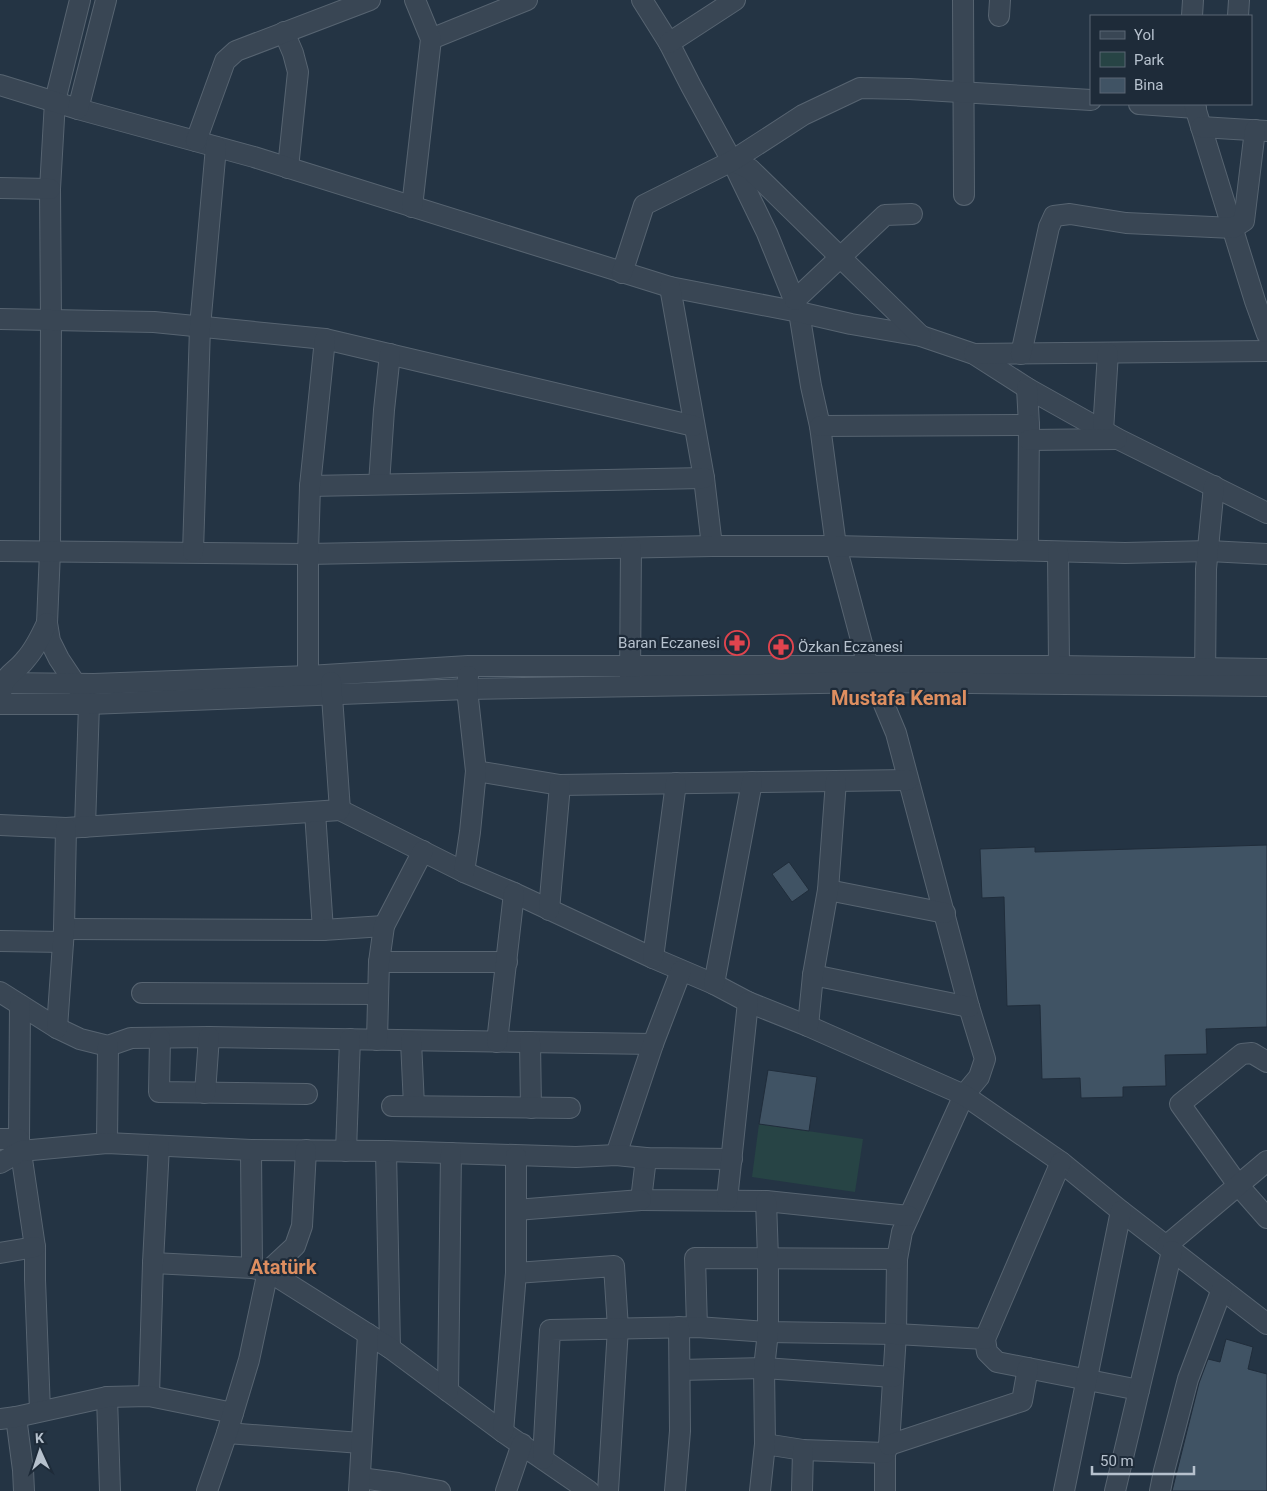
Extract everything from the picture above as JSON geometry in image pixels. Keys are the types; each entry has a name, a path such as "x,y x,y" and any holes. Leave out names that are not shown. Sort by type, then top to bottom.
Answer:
{"street":[{"path":"57,1028 64,936 88,704 59,659 50,641 47,623 50,551 50,189 55,101 80,0"},
{"path":"78,109 106,0"},
{"path":"196,141 225,61 236,51 370,0"},
{"path":"412,207 431,39 415,0"},
{"path":"431,39 527,0"},
{"path":"642,0 669,43 732,161 767,233 797,306 820,426 836,546 871,674 896,732 969,1007 985,1059 979,1077 964,1095 902,1232 897,1259 896,1334 885,1491"},
{"path":"963,0 964,195"},
{"path":"1192,15 1193,0"},
{"path":"1238,15 1239,0"},
{"path":"669,43 723,3"},
{"path":"284,32 293,52 298,72 288,168"},
{"path":"0,85 288,168 670,287 797,306 851,324 921,336 974,354 1027,388 1110,435 1267,513"},
{"path":"622,273 644,205 732,161 803,115 860,88 909,89 1090,100"},
{"path":"1021,354 1049,226 1054,216 1070,214 1126,222 1233,228 1244,221 1261,131 1197,113 1145,105"},
{"path":"1197,113 1267,334"},
{"path":"193,552 200,327 216,147"},
{"path":"732,161 750,169 921,336"},
{"path":"0,188 50,189"},
{"path":"797,306 840,256 885,215 912,214"},
{"path":"670,287 704,478 712,546"},
{"path":"0,320 154,322 325,339 694,426"},
{"path":"308,686 310,486 325,339"},
{"path":"974,354 1267,351"},
{"path":"1108,353 1110,435"},
{"path":"379,484 390,354"},
{"path":"1027,388 1029,432 1028,550"},
{"path":"820,426 1110,435"},
{"path":"310,486 704,478"},
{"path":"1205,677 1206,569 1214,486"},
{"path":"0,550 308,554 712,546 836,546 1058,552 1209,551 1267,554"},
{"path":"630,677 631,548"},
{"path":"1058,552 1059,666"},
{"path":"47,623 39,641 24,662 1,683 0,704 88,704 332,684 468,666 630,677"},
{"path":"464,872 476,771 467,689 468,666"},
{"path":"871,674 1059,666 1205,677 1267,686"},
{"path":"332,684 467,689 630,677 871,674 1205,677 1267,669"},
{"path":"1,683 308,686"},
{"path":"332,684 340,810"},
{"path":"476,771 560,784 908,780"},
{"path":"808,1026 813,975 828,890 836,781"},
{"path":"714,984 752,782"},
{"path":"653,958 676,783"},
{"path":"549,910 560,784"},
{"path":"0,825 75,827 340,810 464,872 714,984 748,1002 808,1026 964,1095 1061,1162 1267,1324"},
{"path":"315,812 323,930"},
{"path":"378,1040 378,962 384,926 423,851"},
{"path":"828,890 945,913"},
{"path":"497,1042 514,893"},
{"path":"0,942 64,936 323,930 384,926"},
{"path":"378,962 507,962"},
{"path":"616,1155 653,1044 682,971"},
{"path":"813,975 969,1007"},
{"path":"0,992 57,1028 80,1039 108,1046 130,1038 209,1037 653,1044"},
{"path":"142,994 378,994"},
{"path":"727,1200 748,1002"},
{"path":"20,1005 14,1143 35,1247 40,1411"},
{"path":"205,1093 209,1037"},
{"path":"160,1038 159,1092 307,1094"},
{"path":"346,1151 350,1039"},
{"path":"411,1040 414,1106"},
{"path":"530,1042 531,1108"},
{"path":"106,1144 108,1046"},
{"path":"1267,1062 1252,1053 1242,1054 1180,1104 1238,1185 1267,1218"},
{"path":"392,1106 570,1108"},
{"path":"14,1143 106,1144 251,1150 386,1151 516,1156 576,1157 616,1155 646,1158 732,1159"},
{"path":"0,1163 14,1143"},
{"path":"150,1396 153,1263 159,1146"},
{"path":"207,1491 249,1360 260,1270 251,1150"},
{"path":"260,1270 295,1246 302,1226 306,1150"},
{"path":"386,1151 390,1348"},
{"path":"448,1391 451,1153"},
{"path":"503,1432 516,1273 516,1156"},
{"path":"641,1200 646,1158"},
{"path":"1115,1491 1139,1390 1169,1248 1267,1161"},
{"path":"1061,1162 985,1339 987,1352 997,1362 1139,1390"},
{"path":"516,1210 641,1200 727,1200 766,1201 910,1216"},
{"path":"760,1491 765,1444 764,1368 768,1332 766,1201"},
{"path":"1064,1491 1121,1211"},
{"path":"0,1253 35,1247"},
{"path":"675,1491 680,1431 680,1370 688,1327 695,1258 897,1259"},
{"path":"153,1263 260,1270 390,1348 503,1432 590,1491"},
{"path":"516,1273 614,1266 618,1328 608,1491"},
{"path":"1160,1491 1188,1379 1222,1290"},
{"path":"543,1459 550,1330 688,1327 768,1332 896,1334 985,1339"},
{"path":"368,1334 359,1485 398,1483 440,1491"},
{"path":"680,1370 764,1368 893,1377"},
{"path":"765,1444 803,1450 887,1449 1022,1401 1028,1368"},
{"path":"24,1491 23,1470 8,1418 107,1397 150,1396 233,1413"},
{"path":"107,1397 110,1491"},
{"path":"227,1433 361,1443"},
{"path":"506,1491 522,1444"},
{"path":"802,1491 803,1450"}],"green space":[{"path":"759,1124 863,1139 855,1192 752,1177"}],"building":[{"path":"1267,845 1267,1027 1206,1029 1207,1054 1165,1055 1166,1086 1123,1087 1123,1097 1081,1098 1080,1078 1042,1079 1040,1005 1007,1006 1004,897 982,898 980,849 1035,847 1035,852"},
{"path":"789,862 809,890 792,902 772,874"},
{"path":"768,1070 817,1077 809,1131 759,1124"},
{"path":"1226,1339 1253,1347 1248,1369 1267,1374 1267,1491 1172,1491 1199,1383 1208,1359 1220,1362"}],"place":[{"name":"Baran Eczanesi","path":"737,643"},
{"name":"Özkan Eczanesi","path":"781,647"}],"district":[{"name":"Mustafa Kemal","path":"899,698"},
{"name":"Atatürk","path":"283,1267"}]}
